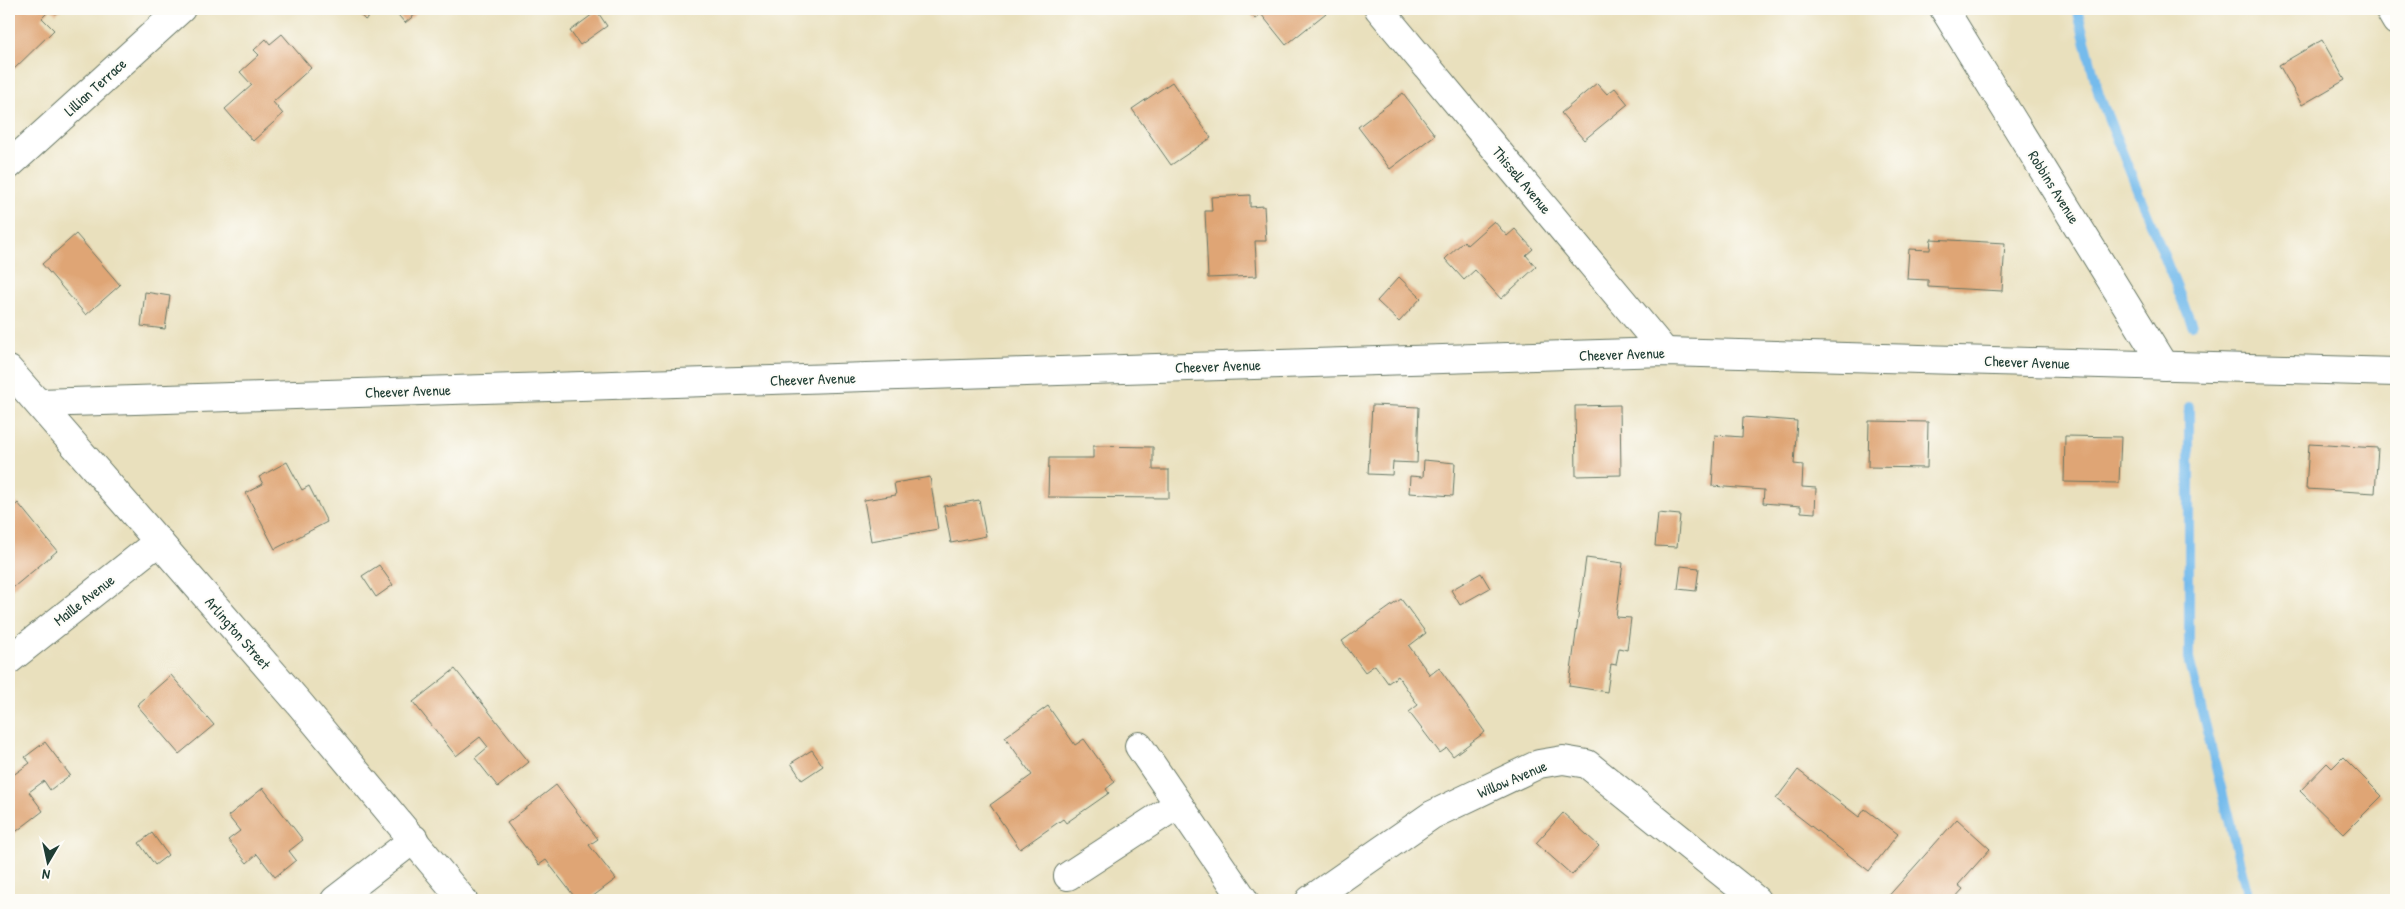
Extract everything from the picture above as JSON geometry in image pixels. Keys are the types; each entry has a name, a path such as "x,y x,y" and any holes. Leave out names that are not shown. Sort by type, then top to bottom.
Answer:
{"street":[{"name":"Lillian Terrace","path":"9,165 181,9"},
{"name":"Thissell Avenue","path":"1379,9 1666,352"},
{"name":"Robbins Avenue","path":"1944,9 2164,366"},
{"path":"2389,9 2396,21"},
{"name":"Cheever Avenue","path":"39,403 1666,352 2396,372"},
{"name":"Arlington Street","path":"9,370 159,541 463,900"},
{"name":"Maille Avenue","path":"9,660 159,541"},
{"path":"1139,746 1177,805 1244,900"},
{"name":"Willow Avenue","path":"1310,900 1432,815 1539,764 1563,760 1587,764 1756,900"},
{"path":"1068,876 1177,805"},
{"path":"335,900 414,840"}],"building":[{"path":"9,9 51,9 42,18 54,30 9,74"},
{"path":"51,9 61,9 56,14"},
{"path":"355,9 379,9 365,20"},
{"path":"393,9 422,9 405,23"},
{"path":"1246,9 1331,9 1286,45 1261,14 1255,19"},
{"path":"597,11 607,26 580,45 570,31"},
{"path":"282,34 311,68 273,102 283,114 253,141 225,109 252,85 240,72 259,55 254,50 266,39 270,44"},
{"path":"2322,40 2345,80 2302,105 2279,65"},
{"path":"1172,82 1211,138 1171,165 1132,109"},
{"path":"1597,83 1607,94 1615,88 1628,104 1584,140 1561,113"},
{"path":"1403,93 1435,135 1390,169 1358,127"},
{"path":"1250,195 1250,207 1264,206 1266,241 1255,241 1257,276 1208,278 1205,211 1212,211 1211,197"},
{"path":"1494,221 1507,236 1515,229 1533,249 1526,255 1536,267 1501,299 1475,270 1464,280 1445,259 1464,241 1467,245"},
{"path":"76,234 120,285 86,315 42,264"},
{"path":"1931,239 2005,243 2002,291 1928,287 1928,280 1907,279 1909,249 1930,250"},
{"path":"1399,277 1421,298 1399,322 1377,301"},
{"path":"145,292 170,296 165,329 141,326"},
{"path":"1372,405 1419,407 1417,463 1393,462 1392,475 1368,474"},
{"path":"1620,405 1621,475 1576,476 1575,406"},
{"path":"1743,417 1797,421 1794,464 1803,465 1802,487 1816,488 1815,513 1801,512 1801,506 1763,503 1764,490 1712,486 1715,435 1742,437"},
{"path":"1869,421 1928,422 1927,468 1868,467"},
{"path":"2065,436 2121,437 2119,483 2064,482"},
{"path":"2309,444 2378,448 2375,493 2306,489"},
{"path":"1093,446 1153,447 1153,470 1169,470 1169,498 1048,497 1049,458 1093,458"},
{"path":"1424,460 1455,463 1453,496 1409,493 1410,476 1423,477"},
{"path":"287,462 302,490 309,486 327,522 275,549 246,493 263,484 259,477"},
{"path":"930,477 938,529 871,541 864,500 896,495 894,483"},
{"path":"979,500 986,536 951,543 944,506"},
{"path":"18,503 57,551 9,591 9,511"},
{"path":"1658,513 1680,515 1677,547 1655,546"},
{"path":"1586,558 1623,563 1616,617 1631,618 1627,650 1619,648 1616,665 1611,664 1607,692 1569,686"},
{"path":"379,565 393,585 376,597 362,576"},
{"path":"1681,566 1699,568 1696,591 1678,589"},
{"path":"1481,573 1490,588 1460,605 1451,590"},
{"path":"1401,599 1426,633 1409,646 1430,675 1439,668 1485,732 1453,756 1447,748 1440,753 1409,712 1418,705 1398,676 1388,683 1375,665 1365,672 1342,641"},
{"path":"455,669 529,762 498,787 475,758 488,747 480,737 456,756 413,702"},
{"path":"171,675 214,725 179,754 137,705"},
{"path":"1048,706 1075,745 1084,739 1115,782 1106,789 1109,793 1066,823 1063,819 1020,849 990,805 1032,775 1005,737"},
{"path":"45,742 70,775 50,790 44,781 29,792 43,811 9,837 9,778 30,763 25,757"},
{"path":"812,750 823,766 802,780 791,763"},
{"path":"2343,757 2382,796 2344,834 2300,791 2327,763 2332,768"},
{"path":"1798,770 1859,817 1865,809 1898,834 1869,871 1776,799"},
{"path":"556,785 598,839 589,845 616,879 588,900 577,900 546,860 539,865 507,823"},
{"path":"263,788 303,840 289,851 296,860 275,877 257,854 247,863 228,840 240,831 228,816"},
{"path":"1563,813 1599,846 1572,875 1536,843"},
{"path":"1957,819 1990,849 1958,885 1963,889 1953,900 1885,900"},
{"path":"152,833 168,855 155,865 139,843"}],"waterway":[{"path":"2077,9 2099,95 2192,325"},
{"path":"2189,407 2189,659 2249,900"}]}
